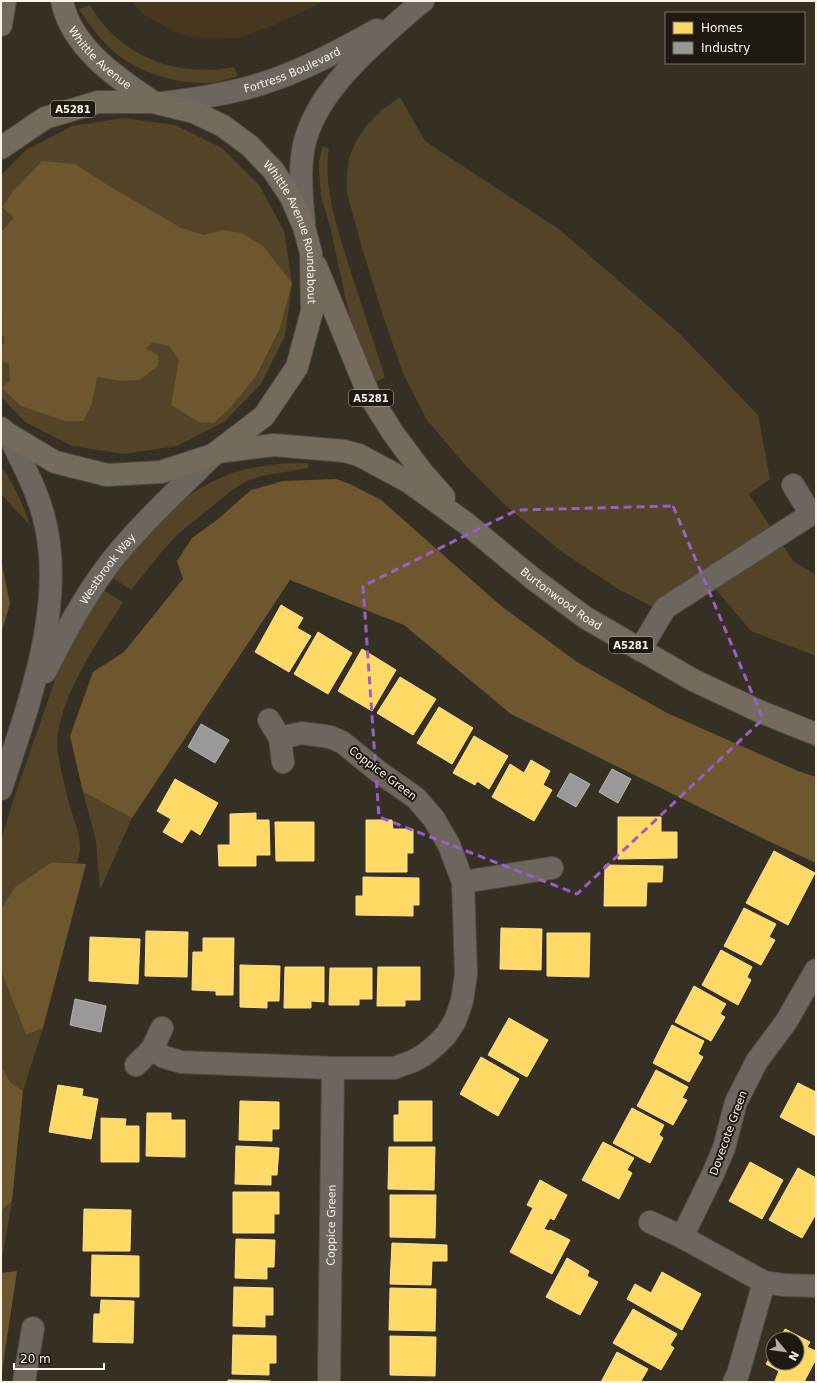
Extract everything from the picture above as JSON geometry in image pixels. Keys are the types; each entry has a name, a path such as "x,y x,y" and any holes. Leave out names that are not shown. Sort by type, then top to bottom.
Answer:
{"main road":[{"path":"1,25 5,1"},
{"name":"Whittle Avenue","path":"62,1 67,17 74,31 92,55 122,81 158,102"},
{"name":"Whittle Avenue Roundabout","path":"1,148 45,118 98,102 158,102 194,112 218,124 250,146 273,170 291,197 304,228 311,253 312,311 297,367 264,416 215,453 161,472 107,475 55,462 4,431"},
{"name":"Burtonwood Road","path":"311,253 369,395 393,433 422,472 467,524"},
{"name":"Burtonwood Road","path":"215,453 274,445 344,451 359,455 409,482 467,524 532,578 586,618 700,683 760,712 816,734"}],"street":[{"name":"Fortress Boulevard","path":"158,102 201,98 233,92 287,75 334,54 418,5"},
{"name":"Fortress Boulevard","path":"304,228 301,198 304,145 319,108 336,84 362,54 418,5"},
{"name":"Westbrook Way","path":"1,788 29,703 45,635 49,610 50,586 50,558 43,516 35,492 4,431"},
{"name":"Westbrook Way","path":"29,703 65,633 99,578 121,549 146,522 215,453"},
{"path":"640,650 665,608 814,513 793,485"},
{"path":"268,720 280,738 284,762"},
{"name":"Coppice Green","path":"152,1049 164,1057 181,1062 333,1068 394,1068 424,1055 446,1035 455,1021 460,1008 466,974 463,882 449,845 434,819 416,798 379,772 342,742 330,737 302,733 280,738"},
{"path":"463,882 552,868"},
{"name":"Dovecote Green","path":"682,1237 716,1168 724,1148 736,1102 757,1061 786,1022 816,970"},
{"path":"136,1065 152,1049 162,1028"},
{"name":"Coppice Green","path":"329,1382 333,1068"},
{"path":"650,1222 682,1237 764,1282 784,1285 816,1286"},
{"path":"734,1382 738,1374 764,1282"},
{"path":"24,1382 33,1328"}],"highlighted area":[{"path":"673,506 763,719 577,894 379,817 363,586 517,510"}],"shaded area":[{"path":"131,1 323,1 272,26 237,38 205,39 176,33 143,14"},
{"path":"90,5 102,23 117,38 152,60 171,66 192,69 213,70 234,67 238,76 217,82 194,83 155,75 141,69 118,54 97,35 79,9"},
{"path":"400,97 425,141 560,230 678,332 758,415 770,479 749,494 793,561 816,575 816,656 751,631 701,572 655,608 618,589 562,552 505,505 466,466 427,420 403,373 383,316 347,193 349,158 356,141 367,125 382,110"},
{"path":"124,118 175,125 222,148 259,185 284,231 292,283 285,336 261,384 224,422 177,446 124,454 72,446 25,422 1,397 1,175 26,150 72,126"},
{"path":"322,147 329,148 328,181 330,198 338,231 385,377 375,383 353,329 331,230 321,196 319,162"},
{"path":"42,161 75,164 181,228 204,235 223,230 242,233 263,246 292,283 280,328 256,376 231,407 214,423 199,422 171,405 179,360 169,346 152,342 146,349 158,355 158,366 139,380 121,381 97,377 92,404 83,421 65,421 21,406 2,388 10,380 9,363 1,362 1,345 4,344 4,336 1,335 1,323 3,320 1,317 1,232 14,218 2,207 14,190"},
{"path":"290,463 308,463 308,468 261,476 245,482 231,491 178,534 131,590 111,577 134,548 159,521 187,497 202,487 227,475 245,470"},
{"path":"1,466 18,494 30,525 1,494"},
{"path":"336,479 350,484 381,500 500,605 577,662 667,713 798,771 816,777 816,863 766,840 511,714 404,625 290,580 132,818 83,792 70,736 93,672 124,652 183,579 177,561 192,538 217,520 251,490 283,481"},
{"path":"1,560 10,604 1,633"},
{"path":"103,590 123,602 90,655 69,695 58,735 58,753 80,843 77,863 52,862 15,887 1,909 1,840 12,804 57,674 67,652"},
{"path":"83,792 132,818 100,890 96,841"},
{"path":"52,862 86,864 43,1028 26,1035 1,971 1,909 15,887"},
{"path":"1,971 26,1035 43,1028 23,1091 11,1083 1,1066"},
{"path":"1,1066 11,1083 23,1091 12,1201 1,1211"},
{"path":"12,1201 1,1266 1,1211"},
{"path":"17,1271 1,1378 1,1273"}],"building: Homes":[{"path":"281,605 303,618 297,628 311,636 289,672 255,652"},
{"path":"318,632 352,653 328,694 294,674"},
{"path":"362,649 396,670 372,711 338,691"},
{"path":"400,677 436,699 413,735 377,713"},
{"path":"439,707 473,728 452,764 417,743"},
{"path":"474,736 508,756 489,789 477,781 475,785 453,773"},
{"path":"531,760 550,771 543,785 552,790 534,821 492,797 510,764 524,773"},
{"path":"175,779 218,803 200,835 191,829 182,843 163,832 171,819 157,811"},
{"path":"256,813 256,820 269,820 270,855 256,855 256,866 219,866 218,845 230,845 230,814"},
{"path":"618,817 661,817 661,832 677,832 677,858 618,859"},
{"path":"366,820 392,820 393,829 413,829 413,853 407,853 407,872 366,872"},
{"path":"275,822 314,822 314,861 276,861"},
{"path":"774,851 815,873 788,925 746,903"},
{"path":"605,865 663,866 662,882 647,882 646,906 604,906"},
{"path":"363,877 419,878 419,905 413,905 413,916 356,915 356,896 363,896"},
{"path":"744,908 776,924 769,937 775,940 761,965 724,946"},
{"path":"501,928 542,929 541,970 500,969"},
{"path":"146,931 188,932 187,977 145,976"},
{"path":"547,933 590,933 589,977 547,976"},
{"path":"90,937 140,939 138,984 89,981"},
{"path":"203,938 234,938 233,995 216,995 216,991 192,990 193,952 203,952"},
{"path":"721,950 752,967 747,977 751,980 738,1005 702,985"},
{"path":"240,965 280,966 279,1001 267,1001 267,1008 240,1007"},
{"path":"285,967 324,967 324,1002 311,1001 311,1008 284,1008"},
{"path":"378,967 420,967 420,1000 405,1000 405,1006 377,1006"},
{"path":"330,968 372,968 372,999 359,999 359,1005 329,1005"},
{"path":"694,986 726,1004 720,1014 725,1017 711,1041 675,1022"},
{"path":"509,1018 548,1040 527,1077 488,1055"},
{"path":"672,1025 704,1041 698,1054 703,1057 689,1082 653,1063"},
{"path":"481,1057 519,1079 498,1116 460,1094"},
{"path":"656,1070 688,1087 682,1098 687,1100 673,1125 637,1106"},
{"path":"798,1083 816,1092 816,1136 780,1117"},
{"path":"58,1085 83,1089 82,1096 98,1099 91,1139 49,1132"},
{"path":"240,1101 279,1102 279,1129 272,1129 272,1141 239,1140"},
{"path":"399,1101 432,1101 432,1141 394,1141 394,1115 399,1115"},
{"path":"632,1108 664,1125 659,1135 663,1138 650,1163 613,1143"},
{"path":"147,1113 171,1113 171,1120 185,1120 185,1157 146,1156"},
{"path":"101,1118 126,1119 125,1126 139,1126 139,1162 101,1162"},
{"path":"603,1142 634,1158 627,1170 632,1173 619,1199 582,1180"},
{"path":"236,1146 279,1148 277,1175 271,1175 271,1185 235,1184"},
{"path":"389,1147 435,1147 434,1190 388,1189"},
{"path":"750,1162 783,1180 762,1219 729,1201"},
{"path":"798,1168 816,1178 816,1214 802,1238 769,1220"},
{"path":"540,1180 567,1195 554,1220 550,1218 544,1229 550,1230 570,1240 552,1274 510,1252 533,1208 527,1205"},
{"path":"233,1192 279,1192 279,1214 274,1214 274,1233 233,1233"},
{"path":"390,1195 436,1195 435,1238 390,1237"},
{"path":"84,1209 131,1210 130,1251 83,1251"},
{"path":"236,1239 275,1240 274,1267 267,1267 267,1279 235,1278"},
{"path":"392,1243 447,1245 447,1261 432,1261 431,1285 390,1284"},
{"path":"92,1255 139,1256 139,1297 91,1296"},
{"path":"567,1258 589,1271 587,1276 598,1282 580,1315 546,1297"},
{"path":"662,1272 701,1294 682,1330 627,1299 635,1284 651,1293"},
{"path":"234,1287 273,1288 273,1315 265,1315 265,1327 233,1326"},
{"path":"390,1288 436,1289 435,1331 389,1330"},
{"path":"101,1300 134,1301 133,1343 93,1342 94,1314 100,1314"},
{"path":"633,1309 677,1334 670,1345 674,1348 661,1370 613,1343"},
{"path":"233,1335 276,1336 276,1363 269,1363 269,1375 232,1374"},
{"path":"390,1336 436,1337 435,1376 390,1375"},
{"path":"805,1339 810,1342 807,1347 816,1351 816,1359 804,1382 775,1381 779,1371 805,1371"},
{"path":"617,1352 648,1369 641,1381 643,1382 601,1382"},
{"path":"228,1380 271,1381 271,1382 228,1382"}],"building: Industry":[{"path":"201,724 229,740 215,763 188,747"},
{"path":"612,769 631,779 618,803 599,792"},
{"path":"570,773 590,784 576,807 557,796"},
{"path":"75,999 106,1006 101,1032 70,1025"}]}
